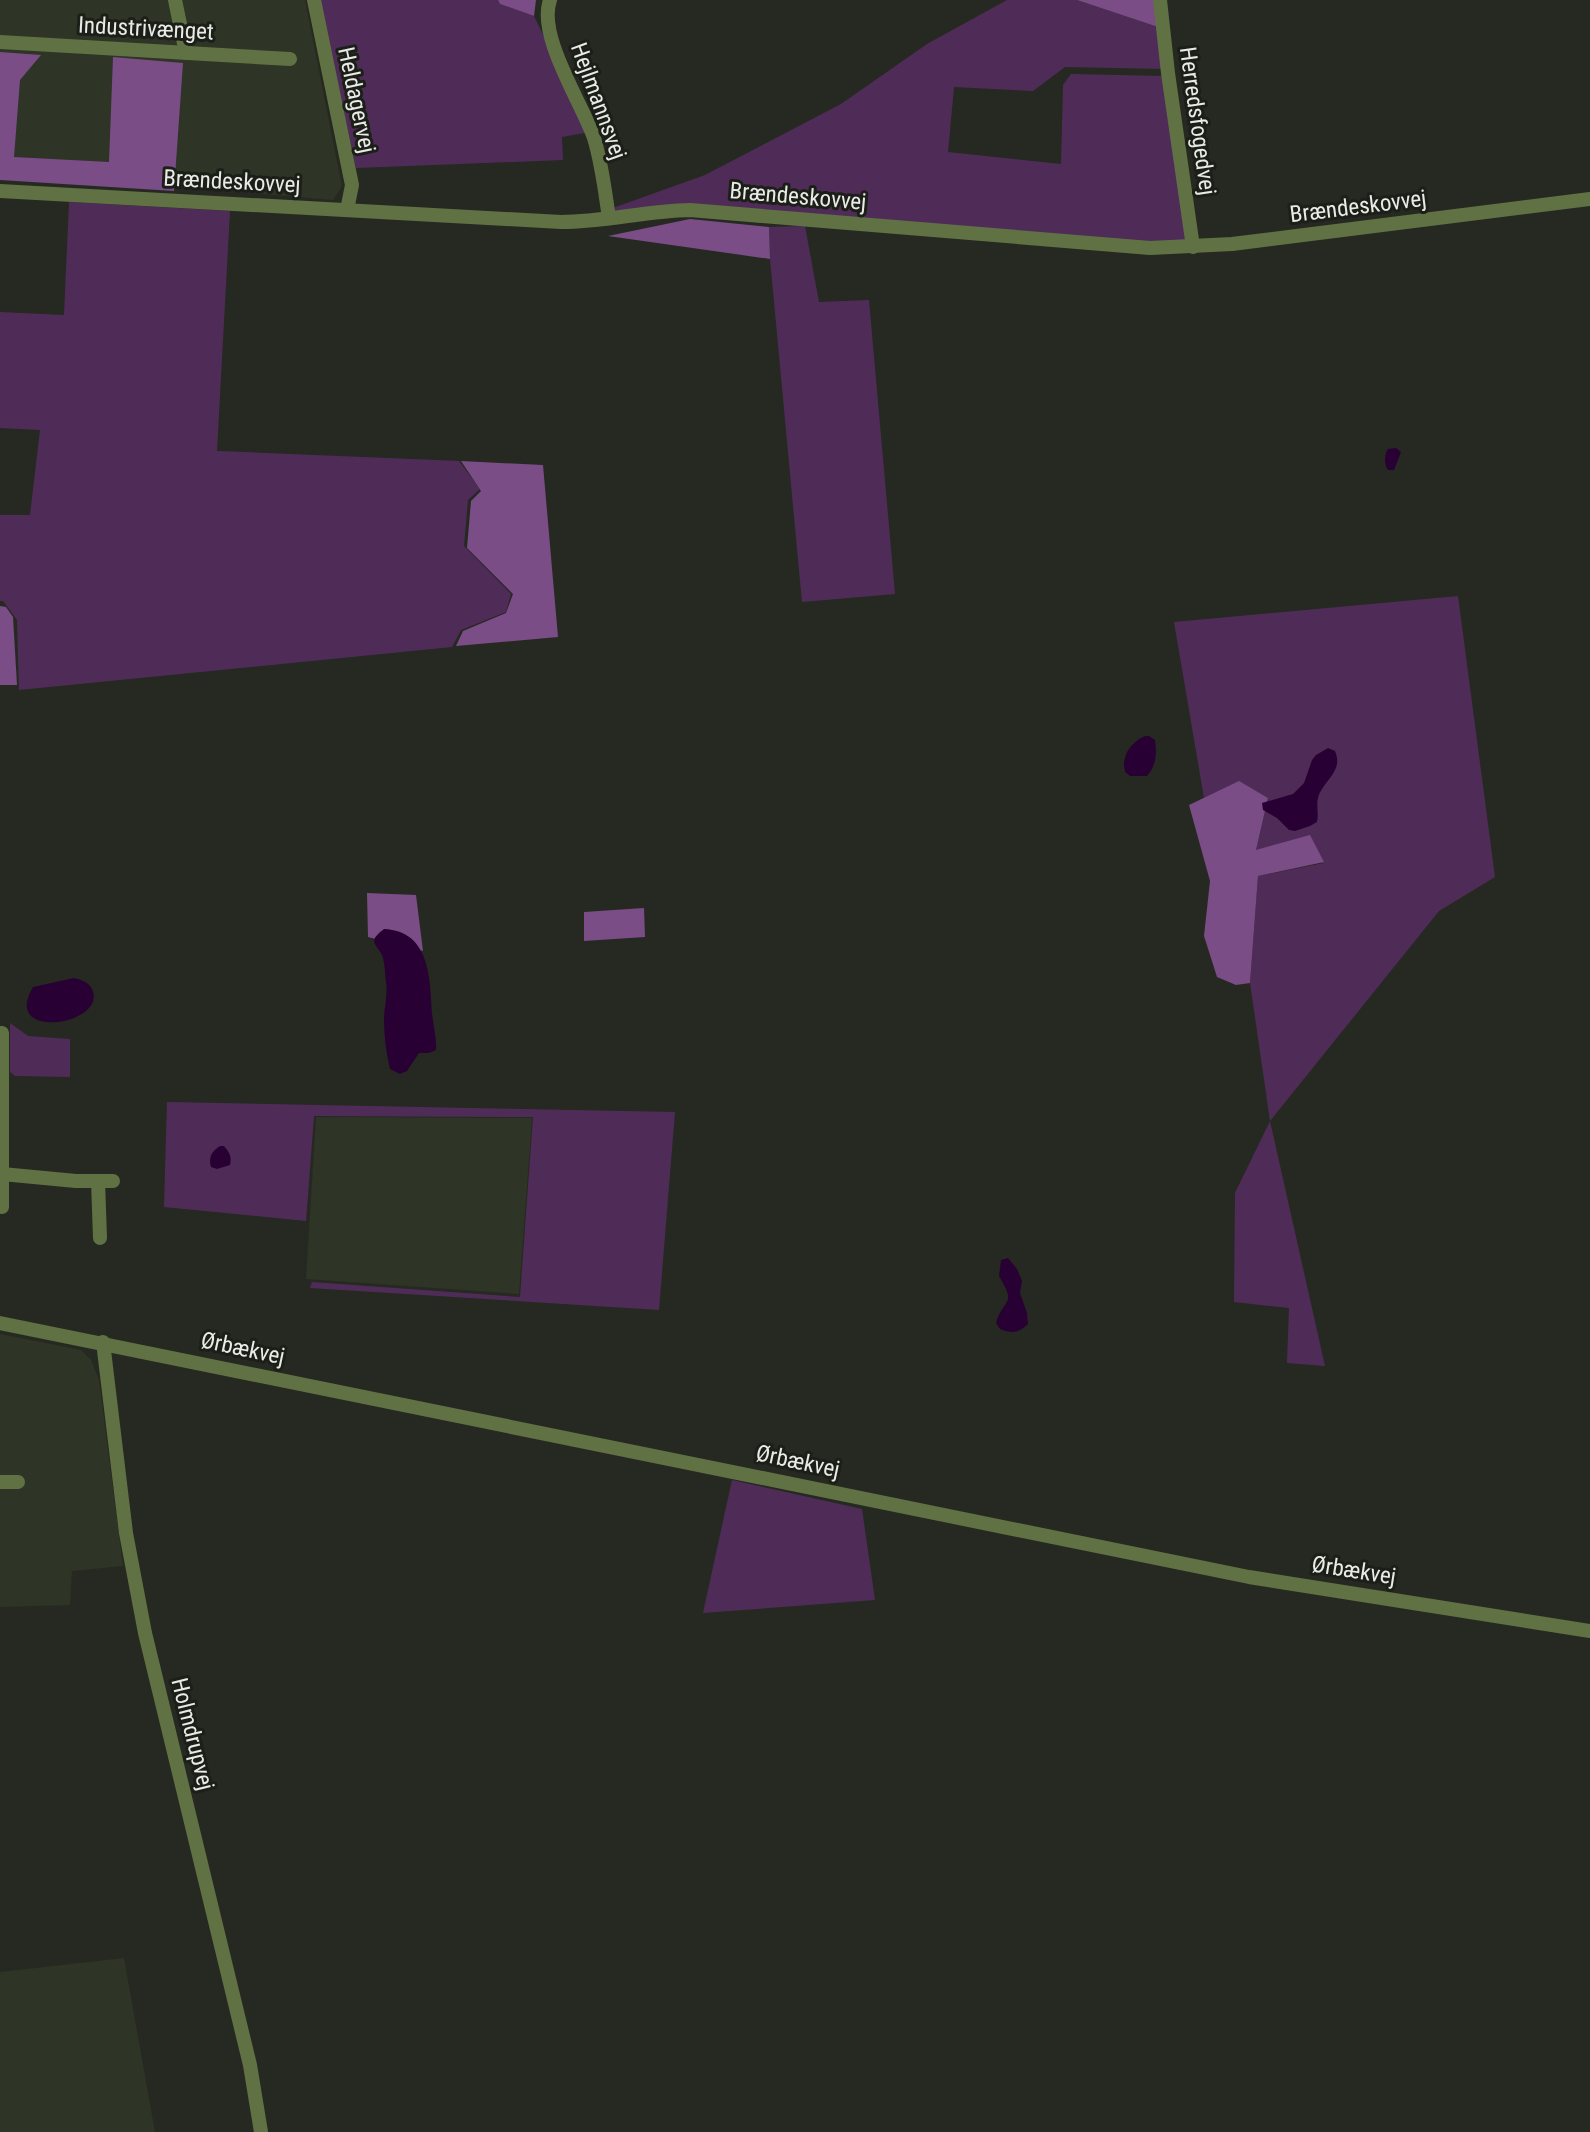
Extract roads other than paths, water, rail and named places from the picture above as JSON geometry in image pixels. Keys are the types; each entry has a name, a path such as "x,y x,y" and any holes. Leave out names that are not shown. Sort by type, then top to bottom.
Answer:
{"street":[{"path":"175,0 186,53"},
{"name":"Heldagervej","path":"314,0 352,185 347,210"},
{"name":"Hejlmannsvej","path":"550,0 548,24 553,45 593,138 604,181 609,218"},
{"name":"Herredsfogedvej","path":"1160,0 1193,247"},
{"name":"Industrivænget","path":"0,42 290,59"},
{"name":"Brændeskovvej","path":"0,191 561,222 584,222 663,210 690,210 1150,248 1193,247 1368,228 1590,199"},
{"path":"0,1033 2,1207"},
{"path":"2,1174 106,1181 100,1238"},
{"name":"Ørbækvej","path":"0,1323 1237,1574 1590,1631"},
{"name":"Holmdrupvej","path":"103,1342 125,1533 145,1633 250,2065 261,2132"},
{"path":"0,1482 18,1482"}]}
